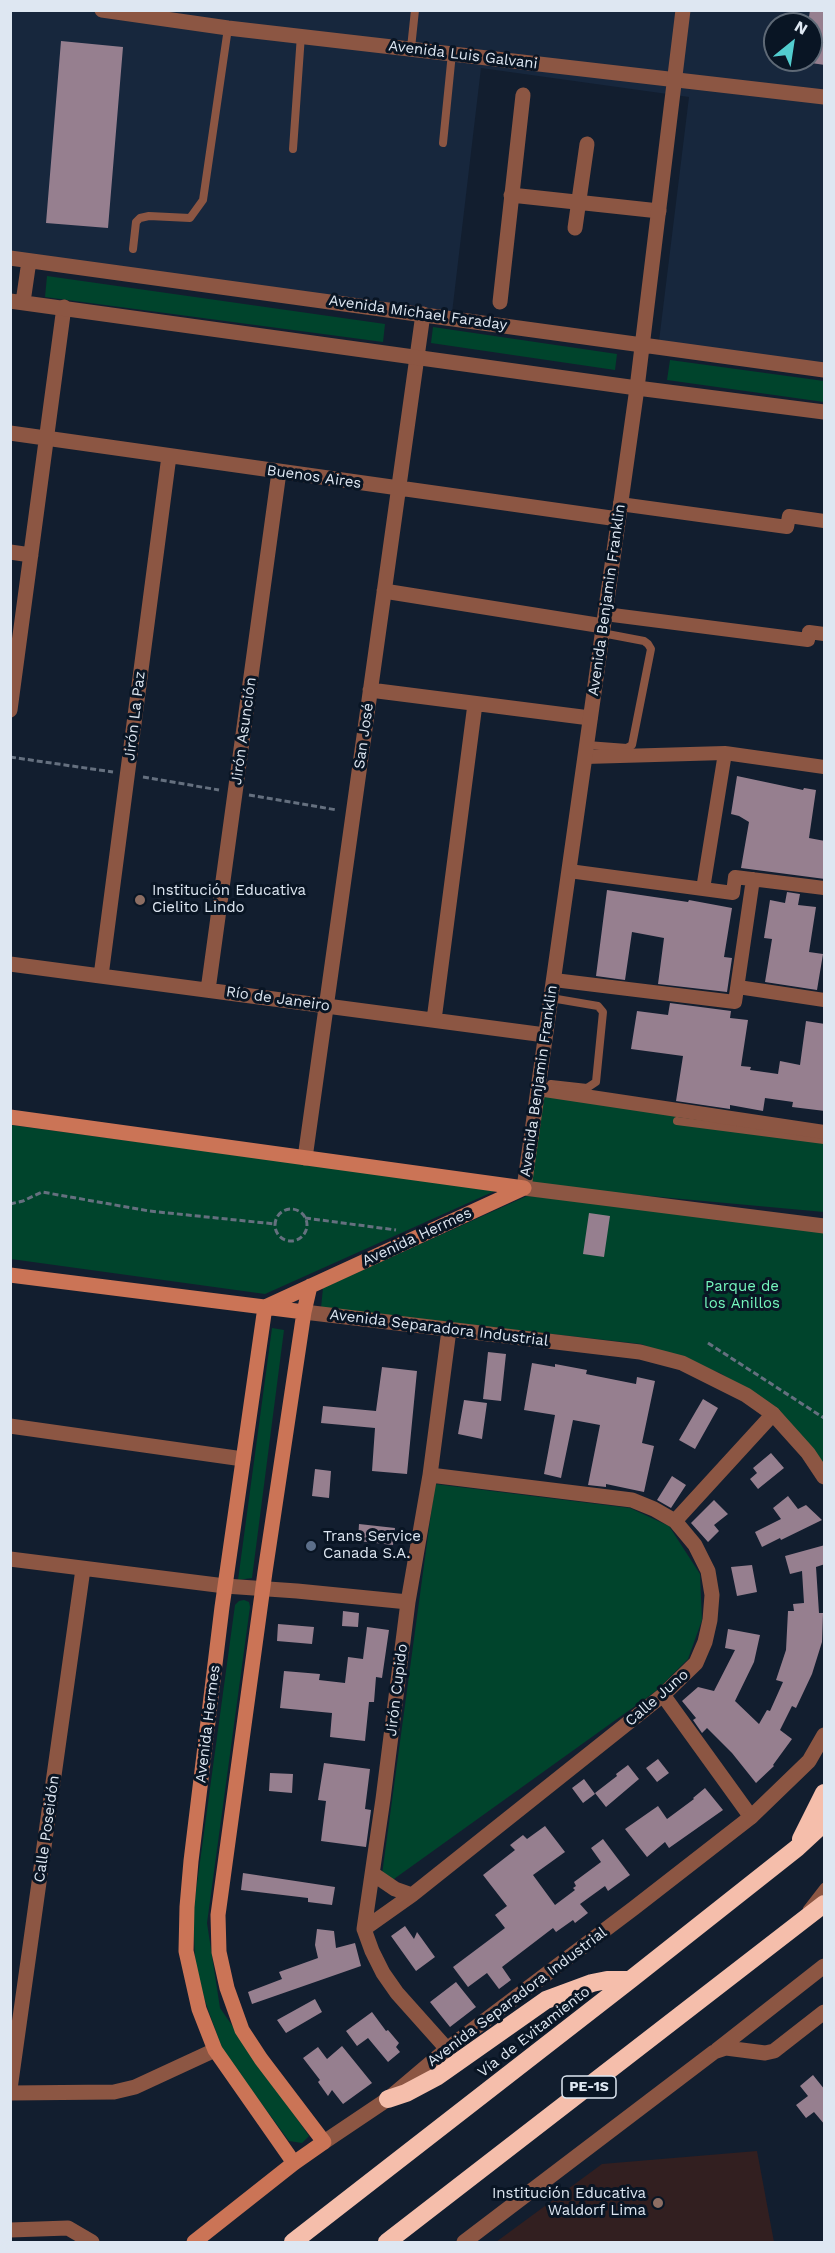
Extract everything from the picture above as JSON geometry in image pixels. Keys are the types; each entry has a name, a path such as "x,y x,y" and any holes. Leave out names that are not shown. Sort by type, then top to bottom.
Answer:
{"highway":[{"name":"Vía de Evitamiento","path":"797,1848 825,1792"},
{"name":"Vía de Evitamiento","path":"292,2242 630,1980 797,1848 825,1823"},
{"name":"PE-1S","path":"387,2242 825,1904"},
{"path":"388,2099 406,2093 438,2076 546,2000 592,1983 607,1980 630,1980"}],"main road":[{"path":"10,1117 524,1188"},
{"name":"Avenida Hermes","path":"294,2163 215,2050 199,2009 186,1951 192,1849 225,1586 265,1307 524,1188"},
{"name":"Avenida Separadora Industrial","path":"10,1275 304,1312"},
{"path":"310,1286 304,1312 263,1588 218,1915 219,1952 227,1988 242,2030 261,2059 324,2142"},
{"name":"Avenida Separadora Industrial","path":"194,2242 324,2142"}],"street":[{"name":"Avenida Luis Galvani","path":"102,10 228,28 825,97"},
{"name":"Avenida Benjamin Franklin","path":"524,1188 637,388 683,10"},
{"path":"500,302 523,95"},
{"path":"575,228 587,144"},
{"path":"512,195 659,211"},
{"name":"Avenida Michael Faraday","path":"10,258 825,370"},
{"path":"29,261 17,301 637,388 825,412"},
{"path":"10,711 64,307"},
{"name":"San José","path":"305,1158 423,314"},
{"name":"Buenos Aires","path":"10,433 398,489 619,512"},
{"name":"Jirón La Paz","path":"101,976 169,456"},
{"name":"Jirón Asunción","path":"208,990 279,472"},
{"path":"619,512 787,527 789,516 825,521"},
{"path":"10,552 31,555"},
{"path":"384,591 604,624 808,640 809,632 825,634"},
{"path":"370,690 590,718"},
{"path":"434,1020 475,704"},
{"path":"586,751 725,753 825,767"},
{"path":"703,889 725,753"},
{"path":"569,871 733,893 735,877 825,888"},
{"path":"554,980 735,1002 753,879"},
{"name":"Río de Janeiro","path":"10,964 545,1035"},
{"path":"738,987 825,1000"},
{"path":"538,1086 825,1132"},
{"path":"524,1188 825,1226"},
{"name":"Avenida Separadora Industrial","path":"304,1312 640,1352 682,1363 746,1395 773,1414 808,1453 825,1477"},
{"name":"Jirón Cupido","path":"364,1929 408,1602 430,1475 448,1330"},
{"path":"675,1521 773,1414"},
{"path":"10,1426 243,1459"},
{"name":"Calle Juno","path":"364,1929 412,1895 663,1695 696,1663 705,1642 710,1620 712,1595 708,1571 695,1545 675,1521 654,1509 632,1500 430,1475"},
{"path":"10,1559 225,1586 408,1602"},
{"name":"Calle Poseidón","path":"10,2091 83,1569"},
{"path":"663,1695 751,1817"},
{"name":"Avenida Separadora Industrial","path":"324,2142 388,2099 447,2049 751,1817 809,1761 825,1735"},
{"path":"373,1874 395,1889 412,1895"},
{"path":"364,1929 383,1972 429,2032 447,2049"},
{"path":"464,2242 825,1966"},
{"path":"714,2052 726,2048 765,2053 774,2051 825,2012"},
{"path":"10,2091 114,2092 135,2087 215,2050"},
{"path":"10,2230 68,2228 92,2242"}],"lane":[{"path":"411,48 415,10"},
{"path":"133,249 136,222 140,218 149,216 190,218 203,200 228,28"},
{"path":"293,149 300,35"},
{"path":"443,143 452,53"},
{"path":"586,751 627,748 632,745 651,649 644,641 604,624"},
{"path":"538,1086 587,1088 596,1082 602,1008 551,998"},
{"path":"677,1121 825,1140"},
{"path":"797,1848 825,1834"},
{"path":"790,1931 825,1887"}],"path":[{"path":"10,757 354,812"},
{"path":"10,1204 23,1201 42,1191 149,1211 275,1224"},
{"path":"288,1210 298,1211 305,1218 307,1228 297,1240 282,1238 278,1234 275,1224 279,1215 288,1210"},
{"path":"305,1218 425,1234"},
{"path":"708,1343 825,1418"}],"shaded area":[{"path":"11,11 824,11 824,364 659,341 689,97 481,68 452,313 11,253"},
{"name":"Institución Educativa Waldorf Lima","path":"757,2151 774,2242 496,2242 602,2164"}],"green space":[{"path":"47,276 385,324 383,342 45,297"},
{"path":"433,327 617,354 615,370 431,343"},
{"path":"670,360 824,381 824,402 667,380"},
{"path":"542,1093 824,1134 824,1212 529,1185"},
{"path":"11,1125 497,1190 265,1294 11,1259"},
{"name":"Parque de los Anillos","path":"527,1196 824,1223 824,1466 776,1409 720,1373 641,1344 321,1308 323,1288"},
{"path":"272,1328 284,1330 252,1578 238,1580"},
{"path":"435,1484 630,1508 669,1526 700,1574 702,1620 688,1659 656,1691 380,1889"},
{"path":"244,1600 249,1602 250,1607 207,1923 220,2008 309,2136 302,2143 289,2141 223,2051 205,2001 195,1961 193,1913 235,1605"}],"building":[{"path":"810,10 825,10 825,65 823,65 823,12 810,12"},
{"path":"61,41 123,47 108,228 46,223"},
{"path":"737,776 803,790 804,788 816,790 809,838 825,841 825,879 741,868 749,822 731,814"},
{"path":"607,890 732,908 724,957 732,958 727,992 658,984 664,938 632,932 625,980 596,976"},
{"path":"787,892 800,894 798,905 816,907 809,952 823,954 817,990 765,982 772,939 764,938 770,900 785,903"},
{"path":"670,1003 731,1011 730,1018 748,1020 741,1066 751,1067 750,1070 778,1074 780,1061 800,1065 806,1021 825,1024 825,1111 792,1107 793,1102 765,1098 763,1111 730,1105 730,1109 676,1101 683,1056 631,1049 637,1011 668,1015"},
{"path":"589,1213 610,1216 604,1257 583,1254"},
{"path":"488,1352 506,1354 501,1401 483,1399"},
{"path":"532,1363 555,1367 555,1364 587,1370 586,1374 636,1384 637,1377 655,1381 642,1443 654,1446 644,1492 606,1484 606,1487 588,1485 600,1425 573,1420 561,1478 544,1474 555,1415 524,1410"},
{"path":"382,1367 417,1371 407,1474 372,1471 375,1428 321,1423 323,1406 376,1411"},
{"path":"703,1399 718,1408 695,1449 679,1440"},
{"path":"464,1400 487,1403 482,1439 458,1434"},
{"path":"771,1453 784,1468 758,1489 750,1479 757,1473 753,1468"},
{"path":"315,1469 331,1471 329,1498 312,1496"},
{"path":"672,1476 686,1485 671,1508 657,1500"},
{"path":"788,1496 798,1509 806,1505 822,1520 762,1547 755,1532 781,1519 773,1508"},
{"path":"714,1500 728,1514 714,1525 719,1531 708,1542 691,1523"},
{"path":"359,1524 395,1528 393,1545 358,1541"},
{"path":"825,1545 825,1564 816,1567 819,1613 823,1613 822,1642 812,1674 796,1708 792,1706 780,1730 792,1739 774,1766 756,1783 732,1753 707,1728 702,1733 693,1720 696,1718 682,1701 698,1687 714,1691 735,1650 725,1648 728,1629 760,1635 754,1662 735,1701 759,1724 767,1710 770,1711 783,1682 776,1680 786,1650 788,1611 794,1611 793,1604 804,1603 802,1571 790,1574 785,1556"},
{"path":"752,1565 757,1592 737,1596 731,1567"},
{"path":"343,1611 359,1613 358,1627 342,1626"},
{"path":"278,1624 314,1627 312,1644 277,1641"},
{"path":"367,1627 389,1630 382,1678 376,1677 374,1702 369,1702 365,1741 330,1737 332,1713 280,1708 284,1671 320,1674 319,1680 345,1683 348,1657 363,1659"},
{"path":"658,1759 669,1773 657,1782 646,1768"},
{"path":"324,1763 370,1769 365,1809 371,1810 366,1847 321,1841 326,1801 318,1800"},
{"path":"628,1765 639,1779 606,1807 595,1793"},
{"path":"270,1773 293,1774 292,1793 269,1791"},
{"path":"584,1779 595,1794 583,1803 572,1788"},
{"path":"705,1788 723,1810 669,1848 665,1842 647,1857 625,1829 658,1806 667,1819"},
{"path":"545,1826 565,1852 533,1875 555,1905 575,1890 574,1882 601,1862 591,1848 603,1839 630,1875 608,1891 605,1886 580,1904 588,1913 575,1923 573,1920 556,1932 553,1928 502,1967 511,1980 499,1989 487,1973 468,1987 453,1967 505,1928 495,1915 507,1906 483,1875 515,1850 510,1845 523,1835 527,1839"},
{"path":"243,1873 335,1887 332,1905 308,1902 308,1898 241,1890"},
{"path":"405,1926 414,1939 417,1932 435,1957 416,1971 391,1936"},
{"path":"317,1929 334,1931 336,1948 355,1943 361,1966 252,2004 248,1992 282,1979 279,1972 318,1958 315,1945"},
{"path":"456,1982 476,2007 450,2027 430,2002"},
{"path":"315,1999 322,2012 286,2033 277,2020"},
{"path":"372,2012 386,2031 388,2030 399,2043 396,2047 400,2052 388,2062 368,2038 357,2046 346,2031"},
{"path":"342,2046 372,2083 343,2104 332,2090 328,2096 318,2082 320,2080 303,2058 318,2047 327,2059"},
{"path":"813,2075 825,2090 825,2125 814,2112 806,2118 796,2105 808,2096 800,2086"}],"place":[{"name":"Institución Educativa Cielito Lindo","path":"140,900"},
{"name":"Trans Service Canada S.A.","path":"311,1546"},
{"name":"Institución Educativa Waldorf Lima","path":"658,2203"}]}
